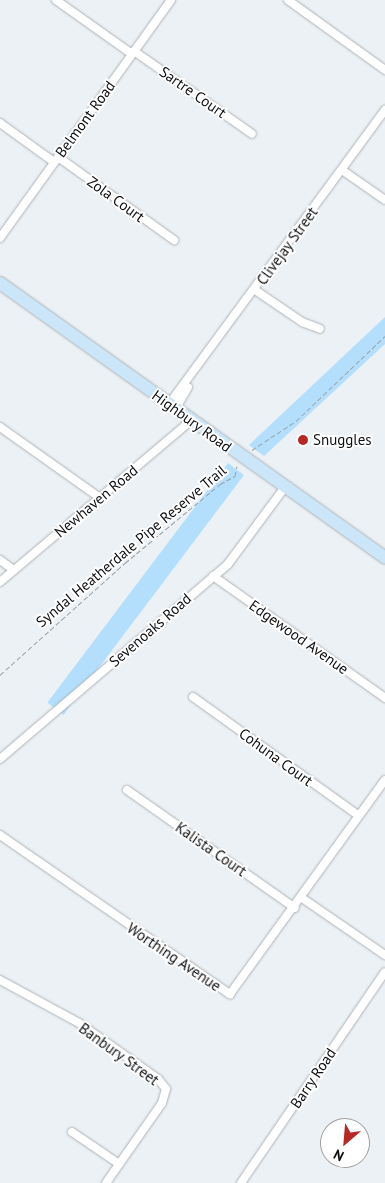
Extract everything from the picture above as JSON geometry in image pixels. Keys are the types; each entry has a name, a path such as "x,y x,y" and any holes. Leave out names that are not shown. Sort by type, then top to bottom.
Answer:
{"main road":[{"name":"Highbury Road","path":"0,282 385,558"}],"street":[{"name":"Sartre Court","path":"56,0 252,134"},
{"name":"Belmont Road","path":"0,238 171,0"},
{"path":"288,0 385,70"},
{"name":"Clivejay Street","path":"172,406 385,110"},
{"name":"Zola Court","path":"0,123 174,240"},
{"path":"342,170 385,200"},
{"path":"255,290 320,329"},
{"name":"Newhaven Road","path":"0,582 192,420"},
{"path":"0,427 99,497"},
{"name":"Sevenoaks Road","path":"0,759 243,548 286,487"},
{"path":"0,560 14,570"},
{"name":"Edgewood Avenue","path":"213,576 385,698"},
{"name":"Cohuna Court","path":"193,697 359,816"},
{"name":"Worthing Avenue","path":"0,835 230,994 295,908 385,780"},
{"name":"Kalista Court","path":"127,790 295,908"},
{"path":"302,898 385,955"},
{"name":"Barry Road","path":"241,1183 385,972"},
{"name":"Banbury Street","path":"0,980 79,1024 158,1078 166,1089 162,1103 106,1183"},
{"path":"72,1132 119,1164"}],"path":[{"name":"Syndal Heatherdale Pipe Reserve Trail","path":"0,675 125,563 220,484 235,476 234,470 262,439 296,421 385,336"}],"shaded area":[{"path":"385,317 385,344 264,456 249,445"},
{"path":"228,463 244,475 63,715 47,703"}],"place":[{"name":"Snuggles","path":"303,440"}]}
